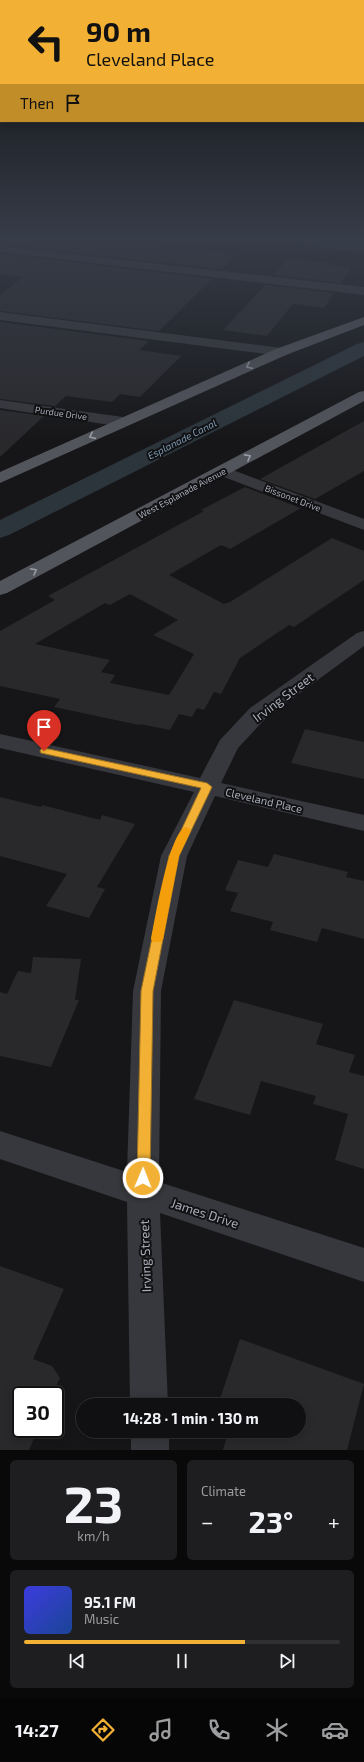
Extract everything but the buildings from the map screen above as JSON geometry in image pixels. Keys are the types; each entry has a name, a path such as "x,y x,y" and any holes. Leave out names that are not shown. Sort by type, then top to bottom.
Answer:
{"main road":[{"path":"0,478 281,352 364,321"},
{"name":"West Esplanade Avenue","path":"0,589 364,395"}],"street":[{"path":"0,316 281,352"},
{"name":"Purdue Drive","path":"0,404 123,422"},
{"name":"Bissonet Drive","path":"222,472 364,525"},
{"name":"Irving Street","path":"149,1398 143,1193 147,991 174,856 228,745 258,713 364,637"},
{"name":"Cleveland Place","path":"0,741 364,823"},
{"name":"James Drive","path":"0,1145 364,1265"},
{"path":"150,1438 150,1450"}],"waterway":[{"name":"Esplanade Canal","path":"0,530 364,348"}],"slow traffic":[{"path":"157,939 174,856 186,830"}],"route":[{"path":"44,751 207,787 174,856 147,991 143,1178"}]}
